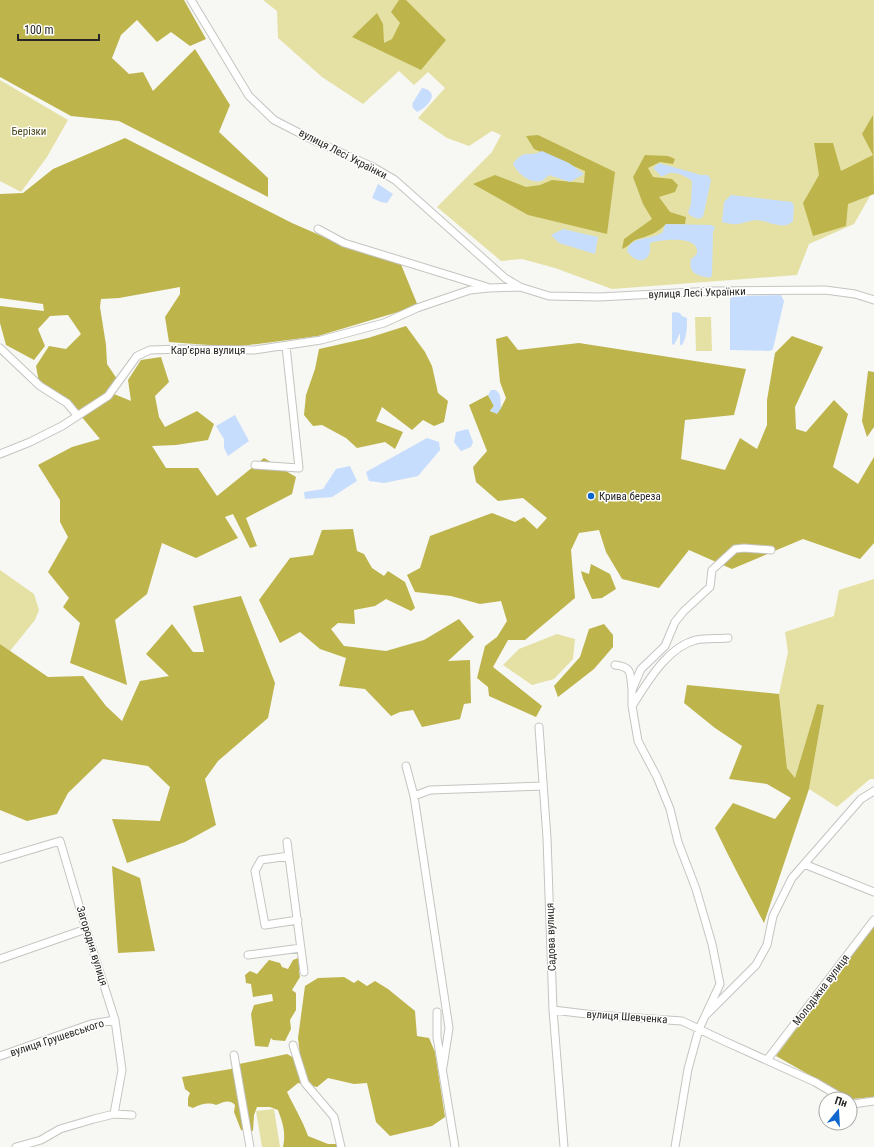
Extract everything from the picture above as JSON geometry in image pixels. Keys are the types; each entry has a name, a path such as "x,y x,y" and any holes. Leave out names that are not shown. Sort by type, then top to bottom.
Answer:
{"street":[{"name":"вулиця Лесі Українки","path":"192,0 249,96 274,120 371,166 395,180 501,274 520,287 549,296 598,297 713,291 825,290 855,294 874,300"},
{"path":"318,229 344,243 493,287 500,282 501,274"},
{"name":"вулиця Лесі Українки","path":"422,306 470,290 493,287 520,287"},
{"name":"Карʼєрна вулиця","path":"0,454 30,442 62,426 108,396 137,356 150,350 254,350 286,346 321,340 377,325 422,306"},
{"path":"255,465 299,468 286,346"},
{"path":"0,348 40,386 67,403 77,415"},
{"path":"632,690 641,670 665,646 675,622 684,611 710,588 712,570 735,549 744,548 771,550"},
{"path":"632,706 663,662 683,646 697,640 728,638"},
{"path":"615,665 622,666 630,672 632,706 638,741 657,776 670,809 678,842 696,889 712,944 720,984 699,1029 688,1069 675,1147"},
{"name":"Садова вулиця","path":"539,727 547,838 553,1010 564,1147"},
{"path":"406,766 414,796 449,1028 443,1067"},
{"path":"414,796 430,790 543,786"},
{"path":"705,1016 756,965 767,944 773,916 792,878 861,799 874,792"},
{"name":"Загородня вулиця","path":"0,859 60,841 115,1020 122,1070 114,1114"},
{"path":"287,842 304,972"},
{"path":"289,856 261,860 255,871 265,926 298,920"},
{"path":"804,864 874,892"},
{"name":"Молодіжна вулиця","path":"767,1060 874,920"},
{"path":"0,959 86,929"},
{"path":"248,955 301,948"},
{"path":"720,984 732,990"},
{"name":"вулиця Шевченка","path":"553,1010 595,1015 682,1021 699,1029"},
{"path":"437,1012 437,1037 455,1147"},
{"name":"вулиця Грушевського","path":"0,1056 92,1024 115,1020"},
{"path":"699,1029 815,1082 830,1091"},
{"path":"293,1045 305,1083 334,1117 342,1147"},
{"path":"234,1055 250,1147"},
{"path":"858,1102 874,1101"},
{"path":"16,1147 42,1143 60,1129 114,1114 132,1115"}],"green space":[{"path":"263,0 874,0 874,189 854,224 809,244 797,275 612,289 555,268 522,259 501,261 437,207 492,152 501,135 492,131 469,146 447,138 418,118 445,88 428,72 414,85 399,71 363,104 322,77 278,38 277,11"},
{"name":"Берізки","path":"0,80 68,120 47,157 21,192 0,181"},
{"path":"695,317 711,317 712,351 696,351"},
{"path":"0,570 34,594 39,610 35,620 10,651 0,644"},
{"path":"874,579 874,779 870,779 837,807 809,789 824,705 817,704 795,779 787,768 779,694 788,652 785,632 834,616 839,590"},
{"path":"557,634 575,639 573,659 554,679 532,685 503,665 519,649"},
{"path":"274,1109 280,1147 262,1147 256,1111"}],"shaded area":[{"path":"0,0 184,0 206,39 190,46 171,32 157,42 137,20 121,35 112,58 129,74 143,72 153,91 195,49 230,105 219,132 268,178 268,197 119,121 71,116 0,77"},
{"path":"399,0 406,0 446,40 421,70 352,37 377,13 383,24 384,43 392,39 400,23 391,12"},
{"path":"873,115 874,194 848,204 846,226 813,236 803,203 819,175 814,143 833,143 841,171 873,155 862,134"},
{"path":"538,135 615,172 607,234 528,215 473,184 495,175 526,187 540,185 552,180 584,183 585,171 534,149 526,136"},
{"path":"125,138 292,223 340,244 400,262 418,306 318,336 234,347 169,342 165,317 180,294 180,287 119,298 101,299 100,307 106,345 107,364 117,379 104,395 78,411 39,382 36,366 49,346 66,349 81,334 68,315 50,316 38,329 45,346 34,360 6,345 0,323 0,306 44,311 43,304 0,298 0,194 23,193 53,169"},
{"path":"645,155 668,156 675,159 673,164 660,162 648,168 653,177 672,179 678,185 675,192 659,197 670,212 686,217 685,224 666,224 648,236 635,240 622,249 624,239 652,219 643,204 633,177"},
{"path":"406,326 425,352 432,366 438,393 448,401 444,422 434,426 423,420 412,430 382,407 376,421 403,432 395,449 385,442 357,448 346,438 322,425 313,426 304,415 306,395 315,369 319,349 368,338"},
{"path":"507,336 518,350 579,343 746,369 734,415 685,420 681,459 725,470 740,438 757,449 767,425 767,400 775,353 792,336 823,347 795,407 796,429 806,432 834,400 848,414 833,467 858,484 874,457 874,543 860,559 803,539 732,569 689,550 659,588 622,579 606,552 599,530 579,533 571,550 575,598 525,640 508,640 493,667 542,706 536,717 489,696 488,687 477,678 485,646 497,637 507,621 501,601 480,604 451,596 415,592 407,575 420,568 430,536 492,513 515,522 524,517 537,529 547,518 523,498 498,501 476,482 473,467 487,451 469,405 488,395 494,406 490,411 497,413 501,408 506,398 500,382 496,339"},
{"path":"161,357 169,382 155,396 159,417 165,427 197,411 214,424 208,440 176,445 152,446 166,468 198,468 217,496 264,458 296,477 292,494 246,518 257,546 250,548 233,514 225,517 238,538 196,558 162,543 147,594 115,620 127,685 70,663 80,623 63,607 69,598 48,572 68,537 60,522 60,500 38,465 72,447 100,439 81,416 114,394 131,401 128,380 141,360"},
{"path":"868,371 874,372 874,427 867,437 862,421"},
{"path":"353,529 357,551 364,554 372,568 384,576 388,571 405,582 415,608 411,611 386,599 375,606 354,610 355,624 338,623 331,629 344,646 386,651 424,640 459,619 474,637 448,661 470,660 471,703 464,704 460,719 422,727 413,710 400,712 391,716 365,689 339,686 346,658 320,649 300,632 280,643 259,600 290,558 313,555 322,530"},
{"path":"591,564 610,574 616,589 602,598 592,599 583,579 581,571 589,574"},
{"path":"241,596 275,683 268,718 218,761 205,779 216,825 185,842 127,863 112,819 160,821 170,787 148,766 103,759 68,793 57,814 27,821 0,810 0,644 48,677 83,676 106,706 122,721 140,681 169,676 146,654 172,624 193,652 204,652 193,606"},
{"path":"604,624 613,635 613,647 594,669 558,697 554,686 580,657 589,629"},
{"path":"687,685 779,694 787,768 795,778 817,704 824,705 809,789 764,923 715,828 733,803 775,819 791,798 767,784 729,779 742,746 715,728 684,703"},
{"path":"112,866 140,878 155,951 118,953"},
{"path":"874,925 874,1097 858,1098 858,1091 838,1091 776,1056"},
{"path":"298,958 302,960 299,971 300,977 292,990 296,993 296,1010 290,1020 291,1029 285,1041 273,1040 271,1038 268,1047 255,1046 251,1014 254,1005 273,1001 272,994 253,997 251,984 246,983 245,975 250,971 257,974 269,960 280,963 282,967 288,969 293,960"},
{"path":"344,977 354,983 358,980 367,986 375,981 388,989 415,1011 417,1036 429,1038 435,1052 445,1117 432,1126 390,1136 376,1122 367,1083 354,1084 328,1078 317,1087 298,1083 287,1092 308,1136 328,1144 337,1144 337,1147 283,1147 284,1128 278,1110 270,1107 257,1107 254,1115 253,1131 241,1130 234,1112 235,1105 231,1102 216,1105 204,1104 193,1108 188,1106 188,1098 190,1093 185,1089 182,1077 231,1069 239,1064 287,1054 294,1058 300,1055 298,1038 305,986 318,978"}],"water":[{"path":"422,88 428,90 432,96 428,104 417,112 413,108 412,104"},
{"path":"542,151 569,163 584,174 570,182 549,175 542,181 537,182 524,177 513,164 520,156"},
{"path":"659,163 701,175 708,175 711,180 703,217 698,219 688,213 691,203 692,181 685,176 676,173 661,176 653,168"},
{"path":"378,184 393,194 387,203 372,198"},
{"path":"731,195 792,202 794,206 793,221 785,225 776,225 757,220 736,224 722,222 724,202"},
{"path":"666,224 711,225 715,227 713,232 712,275 710,278 697,275 692,271 690,264 691,259 697,253 697,249 688,241 667,240 650,243 649,254 646,259 643,260 637,260 629,254 627,251 629,246 637,240 658,235 663,232"},
{"path":"563,229 598,237 595,254 559,243 551,235"},
{"path":"781,295 784,301 773,349 770,351 730,350 730,299 738,296"},
{"path":"672,313 680,313 682,316 687,318 686,336 681,346 680,333 674,345 672,344"},
{"path":"491,390 496,390 500,395 501,408 497,414 490,411 494,406 488,395"},
{"path":"235,415 249,441 228,456 224,448 224,439 216,426"},
{"path":"468,429 473,442 471,447 461,451 454,442 456,432"},
{"path":"427,438 439,442 440,450 418,476 384,483 369,481 366,472"},
{"path":"350,466 357,481 332,497 305,499 304,492 323,489 336,469"}],"place":[{"name":"Крива береза","path":"591,496"}]}
